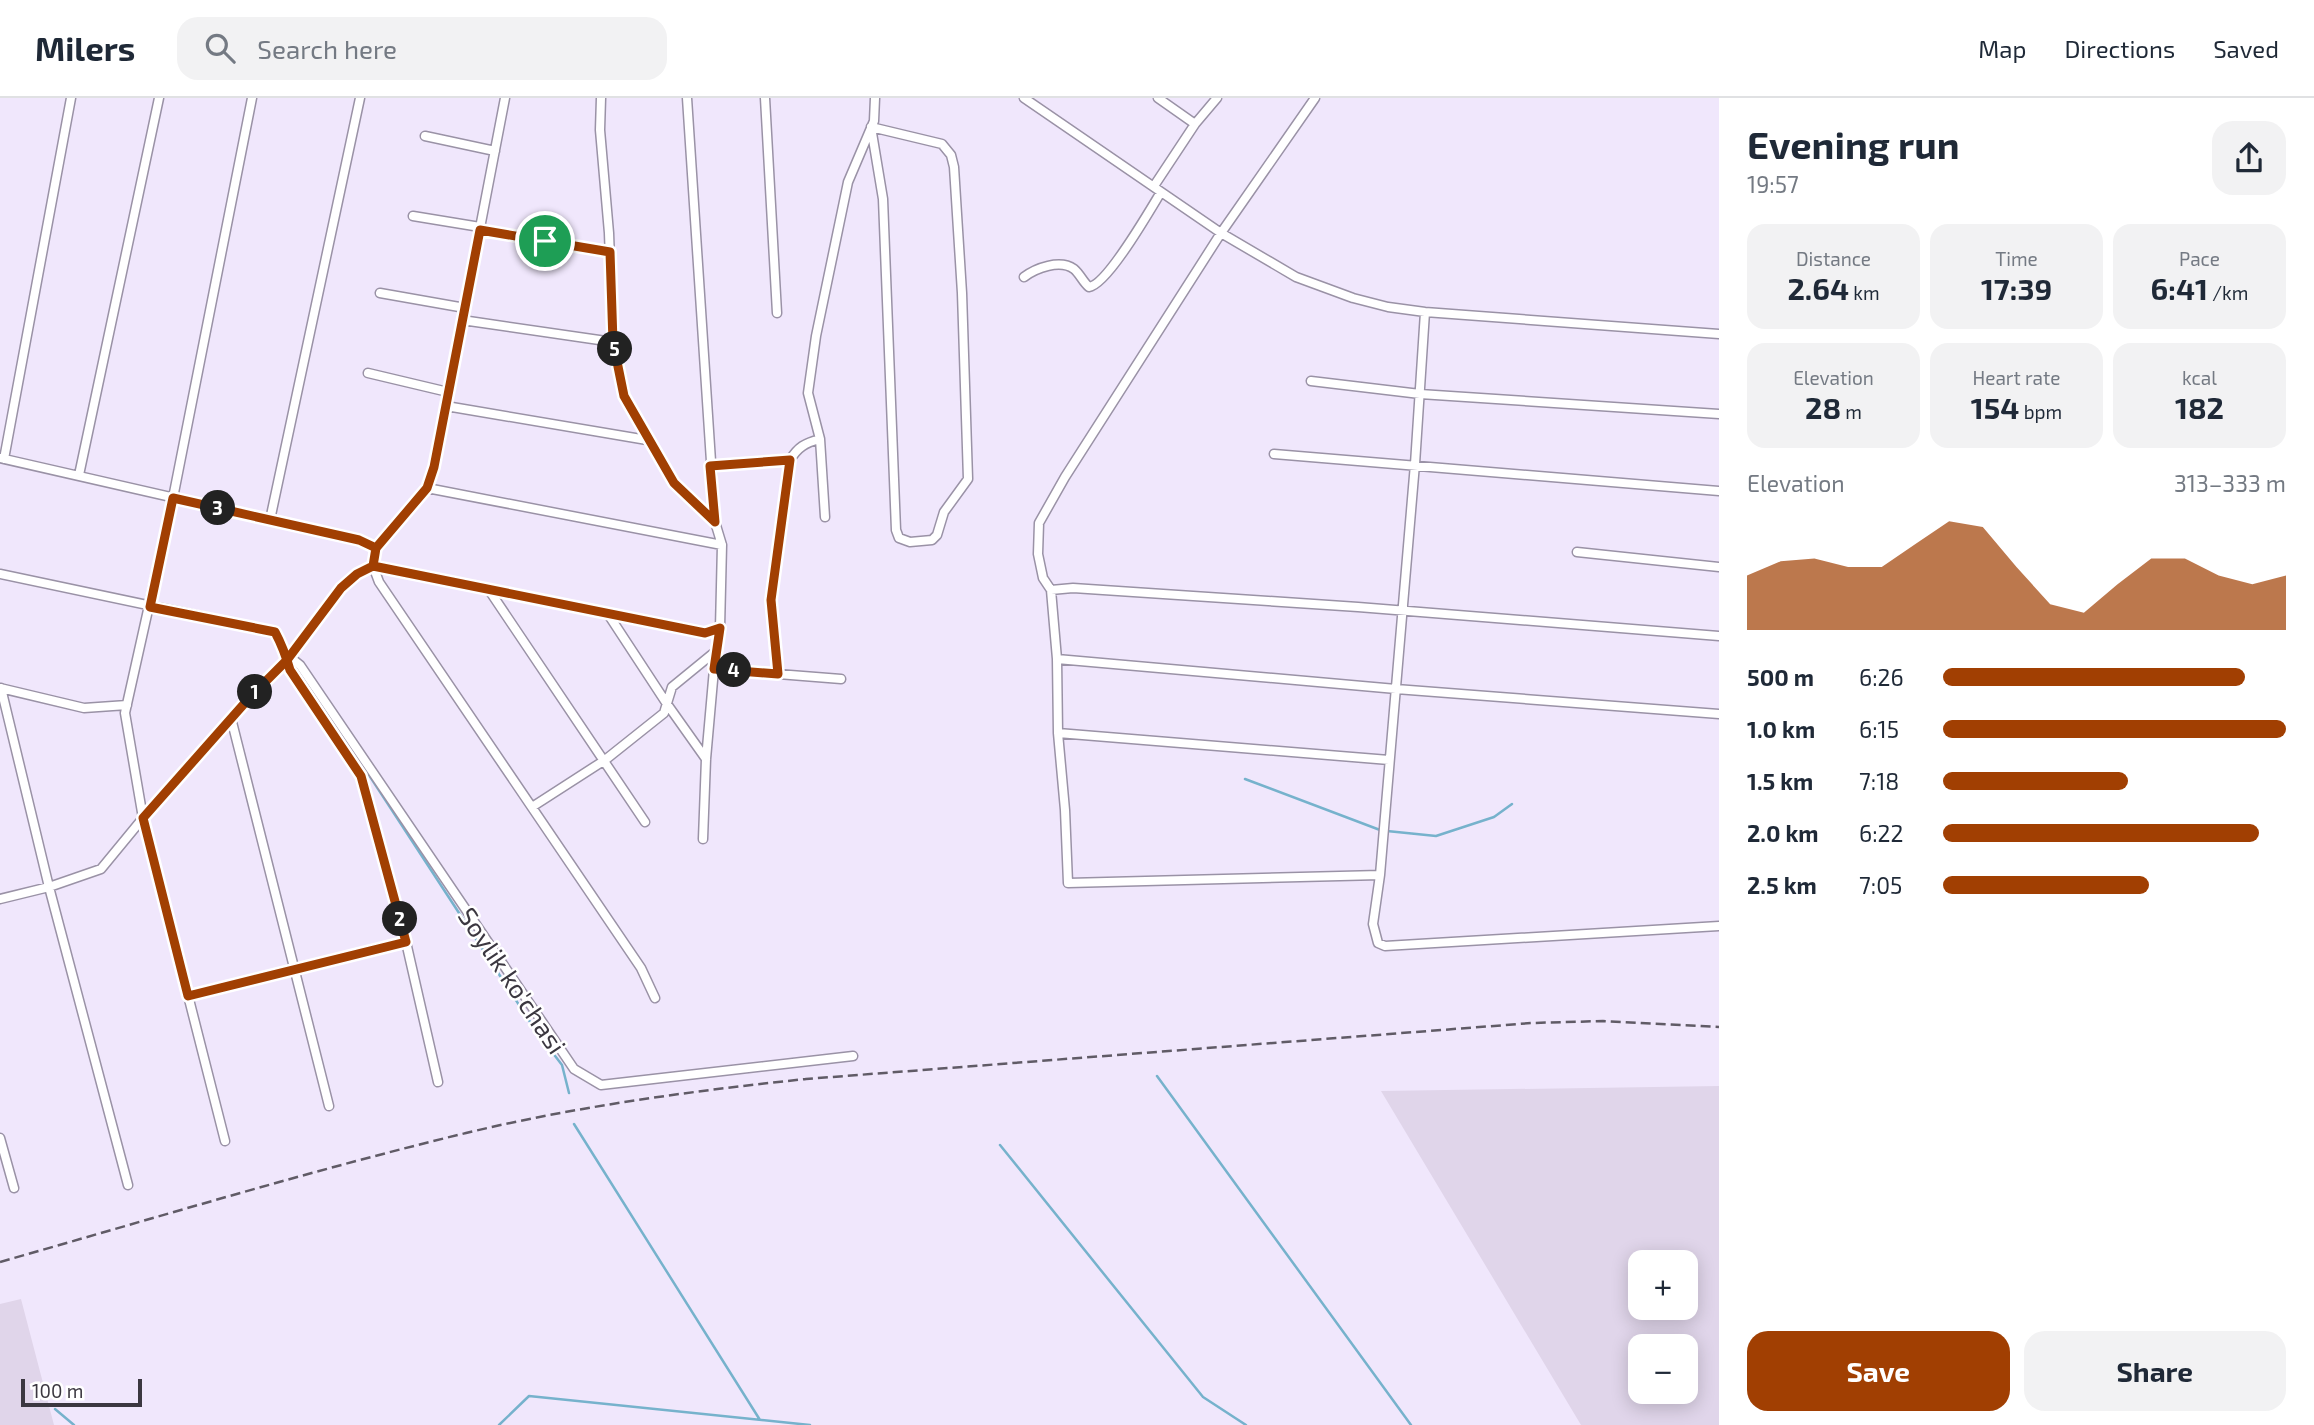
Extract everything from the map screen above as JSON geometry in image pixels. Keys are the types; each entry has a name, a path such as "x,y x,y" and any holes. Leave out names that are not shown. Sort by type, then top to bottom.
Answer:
{"street":[{"path":"71,98 2,459 359,540 376,548"},
{"path":"79,475 159,98"},
{"path":"225,1141 143,818 125,713 173,498 252,98"},
{"path":"270,520 360,98"},
{"path":"505,98 434,467 427,488 376,548 373,566 379,582 642,968 655,998"},
{"path":"601,98 602,172 610,252 613,342 624,396 674,483 715,522"},
{"path":"687,98 710,466 715,522 722,545 720,628 706,759 703,839"},
{"path":"765,98 777,313"},
{"path":"825,517 820,439 808,393 816,337 848,183 874,121 875,98"},
{"path":"1024,98 1222,233 1296,277 1353,299 1425,312 1719,334"},
{"path":"1158,98 1195,124"},
{"path":"1024,277 1045,267 1067,267 1075,270 1086,285 1097,285 1119,258 1195,124 1217,98"},
{"path":"1315,98 1222,233 1065,477 1039,523 1041,566 1043,578 1051,590 1057,659 1058,733 1068,883 1380,875"},
{"path":"871,127 942,144 951,155 954,167 962,293 968,479 944,512 937,535 932,540 922,542 899,538 896,530 883,199 871,127"},
{"path":"425,136 495,151"},
{"path":"413,216 610,252"},
{"path":"380,293 465,308"},
{"path":"1425,312 1396,689 1380,875 1373,924 1378,943 1385,946 1719,926"},
{"path":"462,320 613,342"},
{"path":"368,373 449,392"},
{"path":"1311,381 1420,394 1719,414"},
{"path":"446,405 647,440"},
{"path":"778,674 771,600 790,460 796,449 820,439"},
{"path":"1274,454 1719,491"},
{"path":"710,466 790,460"},
{"path":"427,488 722,545"},
{"path":"1577,552 1719,567"},
{"path":"0,899 49,887 101,869 231,719 289,659 341,588 357,574 373,566 705,633 720,628"},
{"path":"0,574 275,632 289,659 290,670 361,776 406,942 438,1082"},
{"path":"1051,590 1073,588 1719,636"},
{"path":"489,590 645,822"},
{"path":"608,614 706,759"},
{"path":"532,807 605,760 664,713 672,687 716,650"},
{"name":"Soylik ko'chasi","path":"289,659 300,665 574,1069 601,1085 853,1056"},
{"path":"1057,659 1719,714"},
{"path":"714,669 841,679"},
{"path":"127,705 84,708 0,688 49,887 128,1185"},
{"path":"231,719 329,1106"},
{"path":"1058,733 1389,760"},
{"path":"361,776 370,770"},
{"path":"188,996 406,942"},
{"path":"0,1138 14,1188"}],"shaded area":[{"path":"1719,1086 1719,1425 1581,1425 1381,1091"},
{"path":"21,1299 54,1425 0,1425 0,1304"}],"waterway":[{"path":"296,669 369,775 536,1031 562,1065 569,1093"},
{"path":"1245,779 1380,830"},
{"path":"1387,831 1436,836 1494,817 1512,804"},
{"path":"1157,1076 1411,1425"},
{"path":"574,1124 760,1420"},
{"path":"1000,1145 1203,1397 1246,1425"},
{"path":"499,1425 529,1396 810,1425"},
{"path":"55,1409 74,1425"}],"railway":[{"path":"0,1262 290,1179 466,1133 593,1107 678,1094 806,1079 1532,1023 1603,1021 1719,1027"}],"route":[{"path":"545,241 480,230 434,467 427,488 376,548 373,566 357,574 341,588 287,660 251,696 143,818 188,996 406,942 361,776 290,670 287,660 284,649 275,632 150,607 173,498 359,540 376,548 373,566 705,633 720,628 714,669 778,674 771,600 790,460 710,466 715,522 674,483 624,396 613,342 610,252 545,241"}]}
